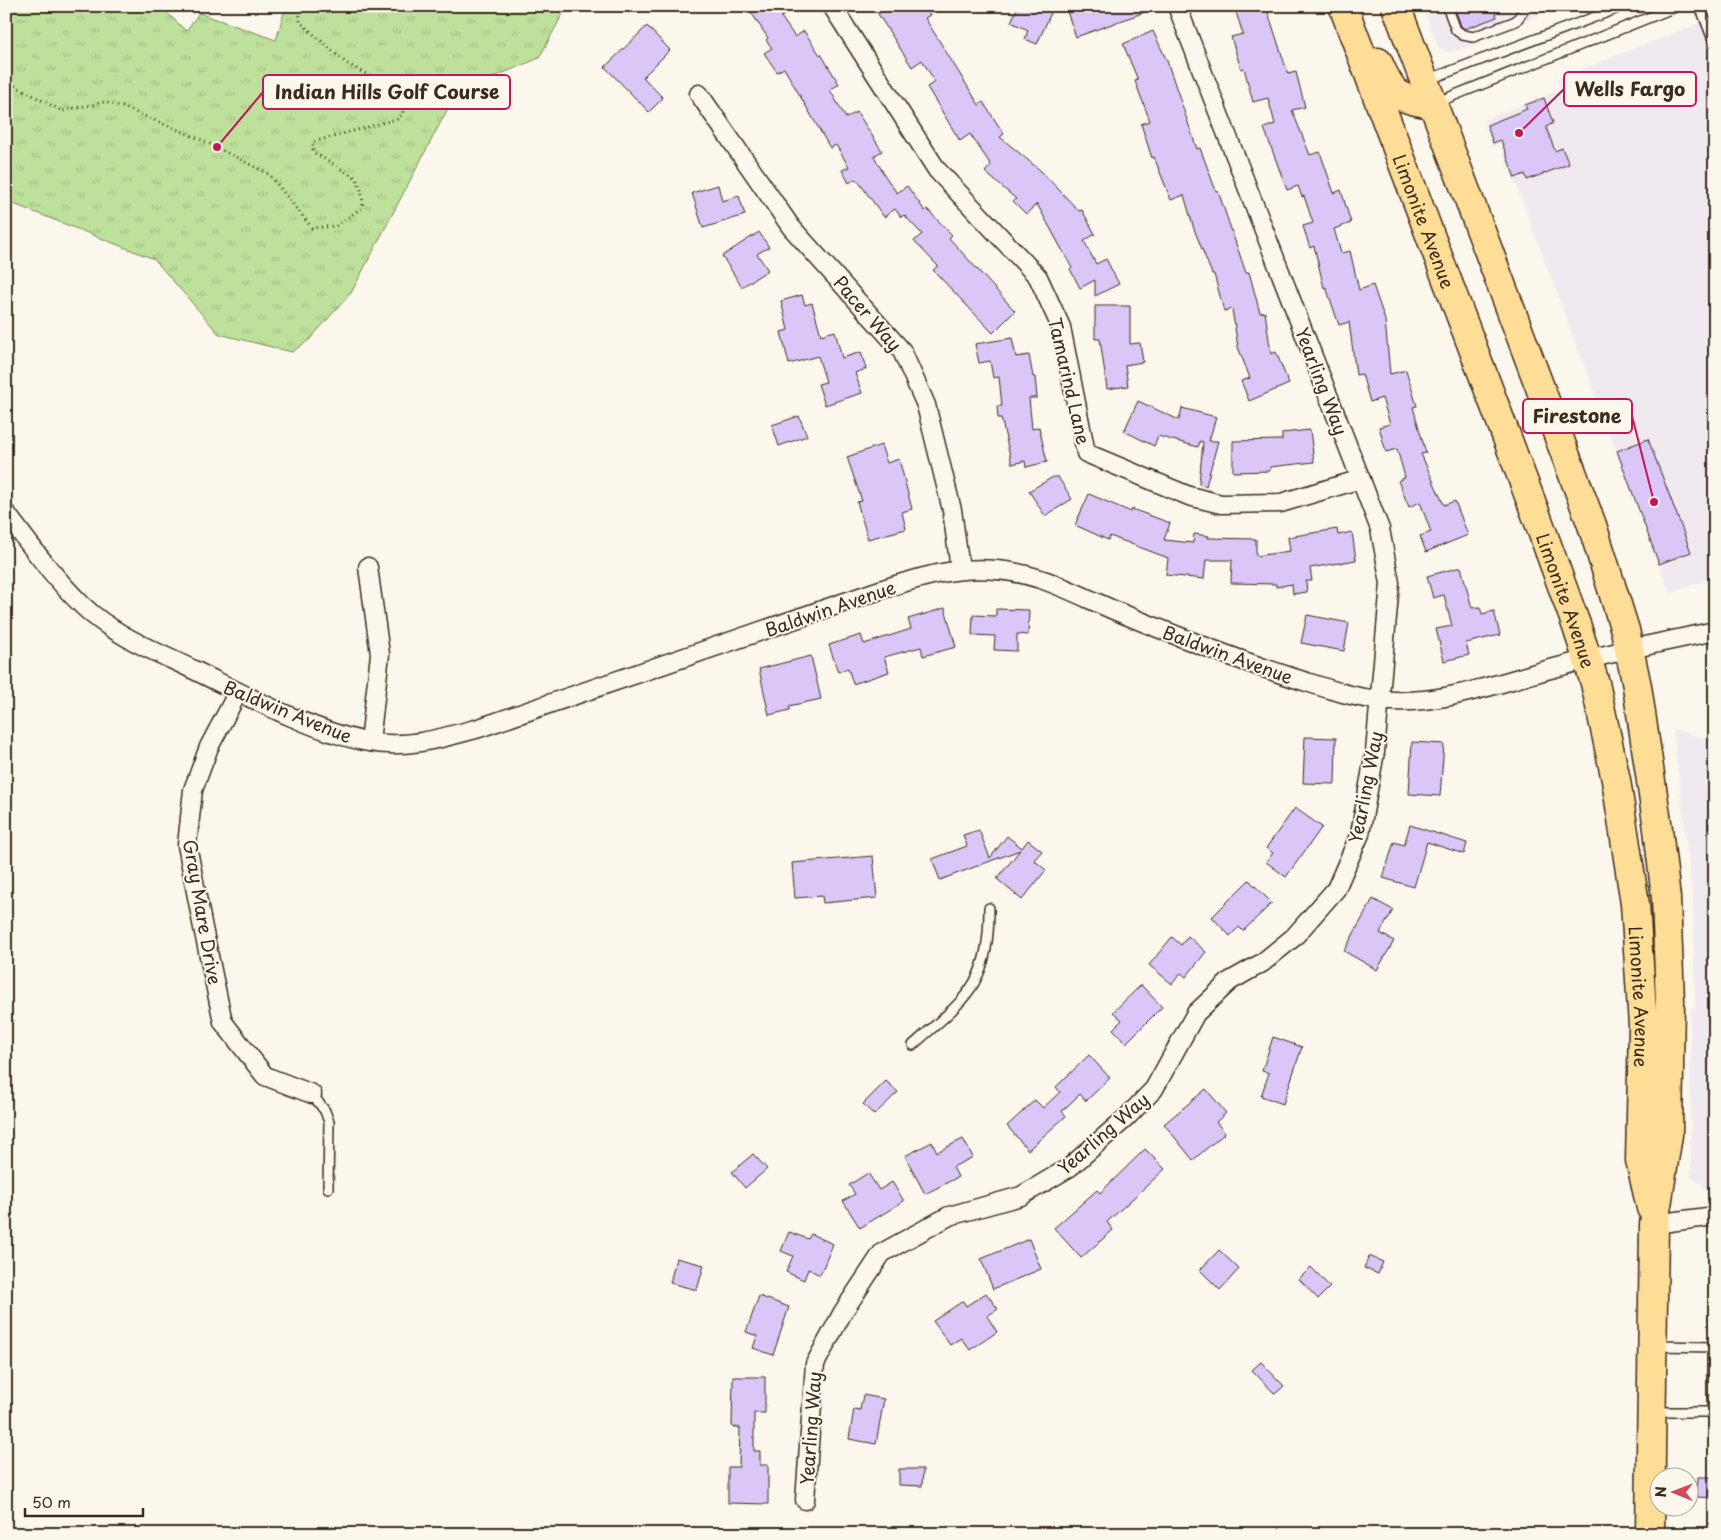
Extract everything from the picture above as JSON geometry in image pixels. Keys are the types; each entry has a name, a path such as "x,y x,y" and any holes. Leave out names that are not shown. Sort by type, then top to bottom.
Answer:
{"main road":[{"name":"Limonite Avenue","path":"1343,6 1530,499 1588,659 1616,780 1629,849 1636,904 1643,1026 1640,1160 1654,1224"},
{"path":"1357,6 1390,88 1406,100 1428,92"},
{"name":"Limonite Avenue","path":"1396,6 1592,525 1630,649 1658,829 1666,898 1670,1001 1668,1135 1654,1224 1650,1534"}],"street":[{"name":"Tamarind Lane","path":"832,6 937,170 1038,277 1061,326 1086,453 1189,496 1221,504 1281,503 1360,478"},
{"name":"Yearling Way","path":"805,1500 815,1364 843,1312 882,1253 949,1216 1021,1196 1070,1167 1154,1089 1196,1012 1230,981 1262,963 1294,937 1336,889 1360,834 1375,752 1390,583 1380,529 1177,6"},
{"name":"Pacer Way","path":"699,94 790,227 902,351 926,404 952,510 960,569"},
{"name":"Baldwin Avenue","path":"6,513 40,559 84,607 143,646 238,692 336,734 370,742 421,744 479,728 882,589 922,576 960,569 999,570 1036,577 1197,645 1314,684 1355,696 1379,700 1423,702 1464,694 1588,659 1715,631"},
{"path":"368,567 380,654 370,742"},
{"name":"Gray Mare Drive","path":"238,692 209,747 193,790 187,845 224,1022 265,1076 312,1094"},
{"path":"1654,1224 1715,1216"}],"lane":[{"path":"1447,6 1456,30 1463,35 1473,37 1516,21 1524,10 1522,6"},
{"path":"1428,92 1624,6"},
{"path":"1428,92 1678,6"},
{"path":"1700,6 1715,45"},
{"path":"913,1045 972,989 984,960 989,908"},
{"path":"312,1094 325,1111 329,1122 328,1188"},
{"path":"1652,1412 1713,1412 1713,1347 1653,1346"}],"path":[{"path":"6,81 62,111 104,102 123,107 202,140 269,174 312,228 336,226 363,207 362,192 356,178 313,152 313,142 397,119 403,114 402,94 346,63 300,22 299,6"}],"shaded area":[{"path":"1422,6 1559,6 1466,48 1449,52 1438,47"},
{"path":"1715,17 1715,576 1670,594 1500,144 1492,147 1483,120 1560,90 1557,79"},
{"path":"1673,729 1715,741 1715,1192 1712,1193 1691,1177 1690,1009 1695,1009 1693,898"}],"green space":[{"path":"6,6 160,6 186,31 199,13 276,40 286,6 567,6 539,58 456,93 351,293 309,340 292,352 219,334 154,259 6,201"}],"building":[{"path":"747,6 797,6 781,17 795,37 804,31 821,54 839,84 830,90 846,118 857,112 882,151 874,156 897,193 907,186 925,211 927,209 952,235 949,238 1015,311 993,333 933,270 938,266 914,241 922,234 904,215 901,217 895,209 884,217 858,181 855,179 849,183 842,170 849,167 836,145 830,148 784,68 777,72 764,53 772,48 766,40 768,38"},
{"path":"889,6 924,6 930,15 925,18 979,105 983,102 1004,134 1000,137 1041,171 1079,211 1082,210 1095,234 1084,241 1096,264 1106,259 1119,284 1095,296 1095,280 1080,288 1070,269 1072,268 1037,204 1026,214 1013,201 1016,199 985,172 991,165 970,134 960,141 927,87 935,82 922,60 912,67 878,14"},
{"path":"1018,6 1054,6 1037,44 1025,39 1028,30 1011,22"},
{"path":"1065,6 1156,6 1156,8 1076,37"},
{"path":"1234,6 1266,6 1288,74 1296,72 1305,107 1292,110 1310,155 1320,152 1334,193 1341,190 1351,223 1334,229 1341,253 1350,251 1359,290 1373,285 1385,320 1390,374 1406,370 1417,406 1413,407 1426,453 1421,454 1444,505 1455,501 1468,535 1426,552 1420,536 1431,532 1420,502 1409,507 1398,481 1405,477 1397,449 1386,452 1379,427 1390,424 1382,398 1370,402 1362,374 1356,375 1349,322 1339,325 1326,287 1324,288 1314,246 1310,248 1303,226 1313,223 1304,196 1302,197 1298,186 1287,190 1264,128 1275,124 1268,98 1253,102 1244,68 1241,69 1231,37 1243,34"},
{"path":"1454,6 1493,6 1497,17 1465,29 1461,26"},
{"path":"647,26 670,50 643,77 663,98 649,112 605,67"},
{"path":"1153,31 1167,61 1197,149 1200,148 1216,191 1218,191 1246,273 1249,272 1260,313 1265,312 1271,354 1276,352 1289,384 1249,401 1241,381 1250,378 1238,347 1232,309 1224,311 1214,274 1212,274 1194,229 1184,195 1171,200 1154,157 1152,158 1141,124 1150,121 1135,81 1138,80 1123,44"},
{"path":"1544,98 1553,123 1546,127 1555,151 1562,148 1569,164 1527,180 1525,174 1515,178 1501,140 1493,143 1487,125 1527,109 1525,105"},
{"path":"718,185 722,201 739,196 745,215 703,228 692,193"},
{"path":"759,232 769,247 757,254 768,270 742,287 722,256"},
{"path":"802,295 805,305 812,303 821,335 835,331 842,358 861,352 866,369 855,373 862,393 825,405 818,384 826,382 818,356 789,364 781,332 788,330 781,301"},
{"path":"1095,306 1130,306 1130,344 1140,343 1143,362 1125,365 1128,386 1107,389 1100,339 1095,339"},
{"path":"1012,338 1016,357 1029,355 1033,377 1035,377 1037,398 1029,398 1032,429 1039,427 1047,462 1026,467 1025,461 1012,464 1001,418 998,418 997,406 1002,406 999,377 993,378 990,361 979,363 975,344"},
{"path":"1138,401 1179,420 1182,408 1216,417 1209,441 1218,441 1206,486 1199,484 1203,442 1200,441 1198,447 1158,436 1154,446 1124,431"},
{"path":"799,416 807,436 779,446 772,425"},
{"path":"1310,430 1314,462 1270,467 1270,471 1233,472 1233,441 1282,440 1282,433"},
{"path":"1648,439 1691,552 1659,564 1617,451"},
{"path":"881,445 887,463 899,459 912,509 902,512 906,529 868,539 857,502 862,501 847,457"},
{"path":"1053,477 1058,477 1072,499 1045,516 1029,491"},
{"path":"1089,494 1131,512 1132,509 1170,523 1164,540 1193,543 1194,534 1209,536 1208,538 1256,539 1256,556 1290,551 1288,537 1337,529 1338,535 1352,532 1356,560 1310,568 1312,581 1306,581 1307,592 1293,594 1292,584 1276,587 1276,584 1231,583 1232,560 1206,560 1204,579 1166,575 1168,558 1110,536 1108,540 1075,525"},
{"path":"1461,567 1472,608 1480,607 1482,614 1494,611 1500,635 1466,643 1469,655 1444,661 1436,629 1452,626 1444,595 1433,598 1427,576"},
{"path":"945,608 956,647 923,656 921,647 884,657 889,672 853,684 848,668 838,672 829,645 861,635 864,644 911,629 908,619"},
{"path":"996,609 1029,610 1028,635 1017,634 1017,651 994,650 995,636 972,635 973,615 996,616"},
{"path":"1307,615 1349,623 1344,651 1301,643"},
{"path":"811,656 821,699 789,706 790,710 769,715 759,669"},
{"path":"1305,737 1336,738 1335,784 1303,783"},
{"path":"1412,742 1444,744 1440,796 1409,794"},
{"path":"1295,808 1322,827 1286,877 1266,862 1273,853 1266,848"},
{"path":"1410,825 1467,843 1464,854 1427,842 1414,887 1383,878 1394,842 1404,845"},
{"path":"979,830 990,858 1007,836 1022,848 1028,840 1042,851 1034,860 1046,870 1022,900 997,879 1020,850 940,880 932,859 967,846 963,835"},
{"path":"873,856 877,898 823,903 822,896 795,898 792,863"},
{"path":"1249,880 1272,903 1243,931 1239,927 1230,936 1212,917"},
{"path":"1373,899 1393,910 1380,933 1394,941 1377,970 1344,951"},
{"path":"1188,936 1206,952 1186,977 1181,973 1172,984 1149,965 1172,937 1181,945"},
{"path":"1141,985 1162,1007 1126,1043 1113,1029 1122,1020 1113,1012"},
{"path":"1273,1037 1302,1047 1283,1104 1261,1096 1269,1073 1262,1071"},
{"path":"1089,1055 1110,1078 1086,1101 1080,1094 1062,1111 1066,1116 1028,1150 1007,1126 1035,1100 1043,1108 1060,1092 1056,1087"},
{"path":"886,1081 898,1092 874,1115 863,1104"},
{"path":"1206,1089 1226,1113 1216,1122 1225,1133 1193,1160 1164,1124"},
{"path":"963,1139 973,1157 953,1167 958,1177 925,1194 905,1156 932,1142 937,1152"},
{"path":"1145,1149 1165,1169 1107,1222 1113,1230 1081,1258 1054,1228 1097,1190 1100,1193"},
{"path":"753,1154 767,1169 745,1188 732,1172"},
{"path":"868,1173 879,1190 892,1182 904,1201 860,1228 843,1201 855,1194 849,1185"},
{"path":"789,1232 808,1239 811,1234 833,1244 820,1275 808,1269 804,1280 786,1272 793,1256 781,1251"},
{"path":"1029,1239 1041,1269 993,1289 981,1259"},
{"path":"1219,1250 1239,1269 1220,1290 1200,1270"},
{"path":"1369,1256 1383,1262 1378,1274 1364,1268"},
{"path":"676,1258 704,1265 697,1290 670,1283"},
{"path":"1311,1267 1330,1287 1318,1299 1299,1279"},
{"path":"986,1293 998,1309 987,1316 997,1332 970,1350 961,1338 950,1345 933,1321 963,1301 966,1306"},
{"path":"759,1296 789,1307 773,1355 753,1348 757,1336 746,1332"},
{"path":"1261,1362 1284,1386 1275,1394 1252,1370"},
{"path":"733,1377 765,1377 765,1413 754,1413 754,1451 760,1451 760,1465 768,1465 768,1504 728,1503 728,1467 739,1467 740,1428 732,1427"},
{"path":"863,1395 884,1399 876,1444 849,1439 854,1409 860,1410"},
{"path":"899,1469 923,1469 922,1486 899,1485"},
{"path":"1698,1477 1715,1477 1715,1498 1698,1497"}],"place":[{"name":"Wells Fargo","path":"1519,133"},
{"name":"Indian Hills Golf Course","path":"217,147"},
{"name":"Firestone","path":"1654,502"}]}
